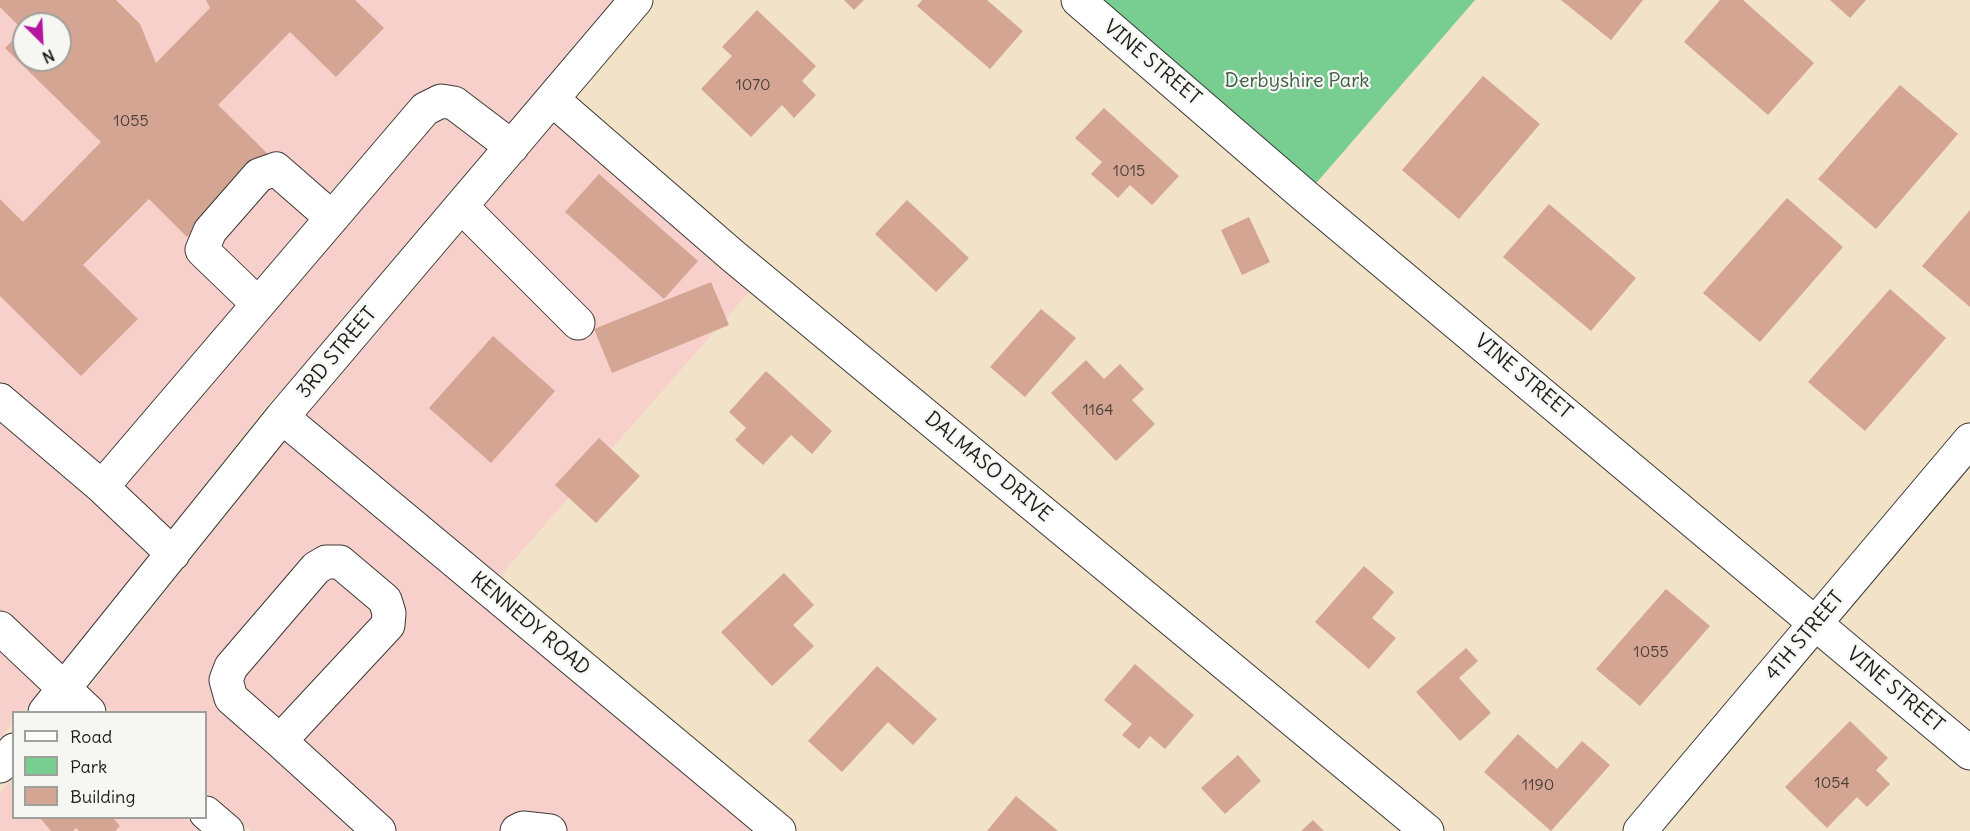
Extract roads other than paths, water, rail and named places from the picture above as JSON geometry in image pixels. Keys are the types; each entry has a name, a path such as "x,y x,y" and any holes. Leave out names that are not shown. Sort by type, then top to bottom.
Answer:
{"street":[{"name":"3RD STREET","path":"54,701 282,417 636,0"},
{"name":"VINE STREET","path":"1078,0 1305,196 1970,753"},
{"name":"DALMASO DRIVE","path":"552,99 733,256 1428,831"},
{"path":"102,487 425,110 441,100 454,103 512,147"},
{"path":"258,304 202,250 210,231 259,175 276,169 332,218"},
{"path":"461,206 578,323"},
{"path":"0,400 102,487 173,554"},
{"name":"KENNEDY ROAD","path":"282,417 779,831"},
{"name":"4TH STREET","path":"1640,831 1970,440"},
{"path":"280,741 388,625 389,613 385,600 340,562 326,562 316,568 231,667 226,680 231,698 379,831"},
{"path":"0,629 54,701 86,711"},
{"path":"0,766 12,752"},
{"path":"207,814 226,831"},
{"path":"517,831 523,828 550,831"}],"park label":[{"name":"Derbyshire Park","path":"1297,81"}]}
